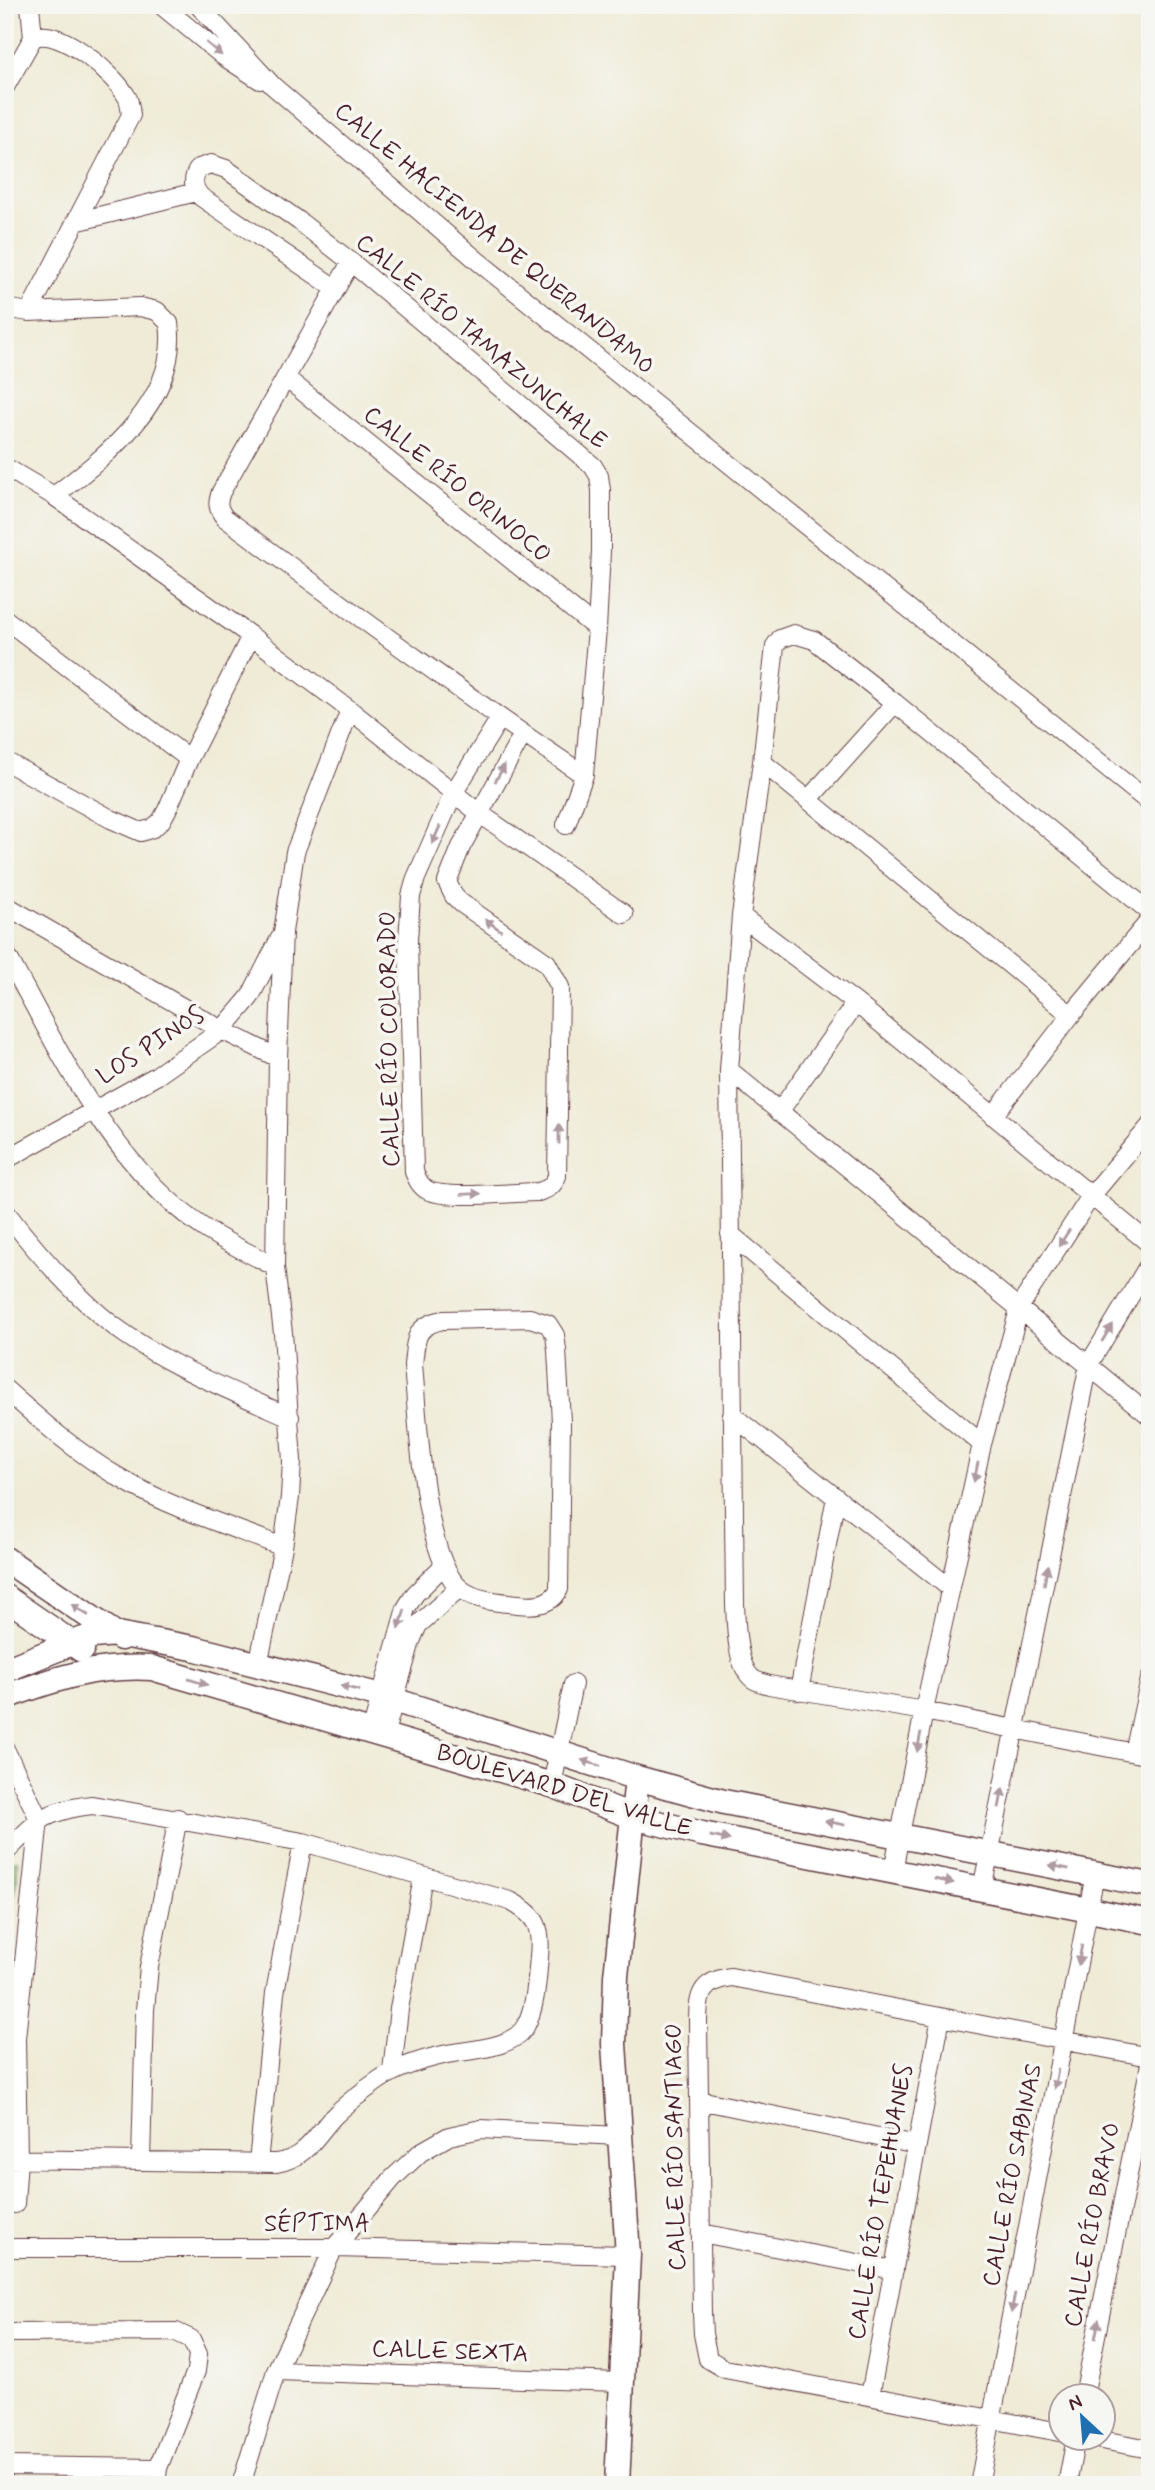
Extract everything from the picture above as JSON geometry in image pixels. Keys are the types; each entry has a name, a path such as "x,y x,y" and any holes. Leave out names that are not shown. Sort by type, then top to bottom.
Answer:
{"street":[{"path":"5,87 33,38 30,5"},
{"name":"CALLE HACIENDA DE QUERANDAMO","path":"161,5 223,56 273,86"},
{"name":"CALLE HACIENDA DE QUERANDAMO","path":"198,5 273,86 479,262 1150,803"},
{"path":"29,312 131,115 127,97 122,90 71,44 44,34 33,38"},
{"name":"CALLE RÍO TAMAZUNCHALE","path":"196,192 194,181 199,168 211,164 226,169 351,262 593,466 601,490 597,629 584,775 566,825"},
{"path":"75,222 196,192 335,288"},
{"path":"351,262 221,492 217,504 219,510 341,604 584,775"},
{"path":"5,308 29,312 140,307 157,311 169,323 171,349 157,392 126,435 54,496"},
{"name":"CALLE RÍO ORINOCO","path":"286,378 597,629"},
{"path":"5,467 54,496 251,636 350,710 479,813 624,914"},
{"path":"5,619 189,759"},
{"path":"1150,912 814,640 794,634 780,639 775,646 741,916 729,1070 737,1641 744,1665 752,1679 769,1685 1142,1754 1150,1679"},
{"path":"5,761 111,819 141,832 153,828 161,821 251,636"},
{"path":"808,800 895,703"},
{"path":"258,1665 283,1547 292,1473 290,1417 275,1267 283,932 295,852 350,710"},
{"path":"454,792 500,718"},
{"path":"479,813 523,734"},
{"path":"762,762 1072,1015"},
{"name":"CALLE RÍO COLORADO","path":"454,792 416,878 409,914 414,1172 418,1182 433,1192 538,1192 554,1184 557,1175 560,987 547,963 461,903 449,888 447,882 479,813"},
{"path":"5,905 222,1030 278,1058"},
{"path":"741,916 856,1003 1150,1244"},
{"path":"992,1116 1150,920"},
{"name":"LOS PINOS","path":"5,1160 156,1076 222,1030 250,997 283,932"},
{"path":"5,952 94,1112 126,1154 166,1197 204,1228 275,1267"},
{"path":"779,1112 856,1003"},
{"path":"729,1070 1150,1416"},
{"path":"893,1871 982,1444 1020,1307 1091,1196 1150,1126"},
{"path":"5,1211 51,1267 101,1316 144,1345 202,1377 290,1417"},
{"path":"730,1234 982,1444"},
{"path":"982,1889 1088,1363 1150,1263"},
{"path":"443,1320 541,1320 548,1324 555,1335 557,1350 561,1423 559,1589 556,1596 549,1601 527,1605 487,1600 469,1595 459,1588 443,1566 428,1511 413,1365 416,1341 421,1329 430,1323 443,1320"},
{"path":"5,1389 55,1434 121,1479 160,1498 283,1547"},
{"path":"732,1415 950,1588"},
{"path":"799,1691 836,1497"},
{"path":"5,1559 117,1634 152,1668"},
{"path":"378,1734 406,1608 415,1594 443,1566"},
{"path":"388,1698 418,1625 459,1588"},
{"path":"5,1597 107,1668"},
{"path":"5,1670 93,1636 117,1634"},
{"name":"BOULEVARD DEL VALLE","path":"117,1634 193,1648 388,1698 637,1778 724,1802 1150,1885"},
{"name":"BOULEVARD DEL VALLE","path":"5,1697 88,1670 152,1668 552,1785 634,1818 702,1834 1150,1922"},
{"path":"552,1785 573,1684"},
{"path":"5,1749 39,1819 11,2038 15,2204"},
{"path":"617,2485 628,2255 614,2044 616,1976 637,1778"},
{"path":"5,1853 39,1819 67,1808 92,1805 178,1818 303,1842 510,1900 527,1909 537,1923 540,1934 537,1975 530,2014 521,2033 510,2041 489,2048 441,2056 392,2071 345,2106 299,2157 287,2161 258,2163 12,2159"},
{"path":"141,2161 145,2010 149,1967 178,1818"},
{"path":"258,2163 275,1993 303,1842"},
{"name":"CALLE RÍO SABINAS","path":"979,2485 1095,1874"},
{"path":"392,2071 399,2009 423,1877"},
{"name":"CALLE RÍO SANTIAGO","path":"1046,2429 725,2369 708,2359 703,2334 698,2008 705,1986 715,1979 731,1977 1150,2057"},
{"name":"CALLE RÍO TEPEHUANES","path":"870,2396 941,2017"},
{"name":"CALLE RÍO BRAVO","path":"1087,2382 1150,2064"},
{"path":"699,2100 917,2145"},
{"path":"241,2485 276,2371 334,2248 393,2178 421,2152 436,2141 465,2131 516,2130 619,2136"},
{"path":"701,2233 894,2270"},
{"name":"SÉPTIMA","path":"5,2248 334,2248 628,2255"},
{"path":"5,2333 176,2332 191,2339 198,2354 196,2371 157,2476 5,2466"},
{"name":"CALLE SEXTA","path":"276,2371 622,2382"},
{"path":"1116,2443 1150,2449"},
{"path":"1067,2485 1073,2452"}],"green space":[{"path":"17,1860 17,1878 5,1931 5,1863"},
{"path":"5,2478 134,2481 134,2485 5,2485"}]}
